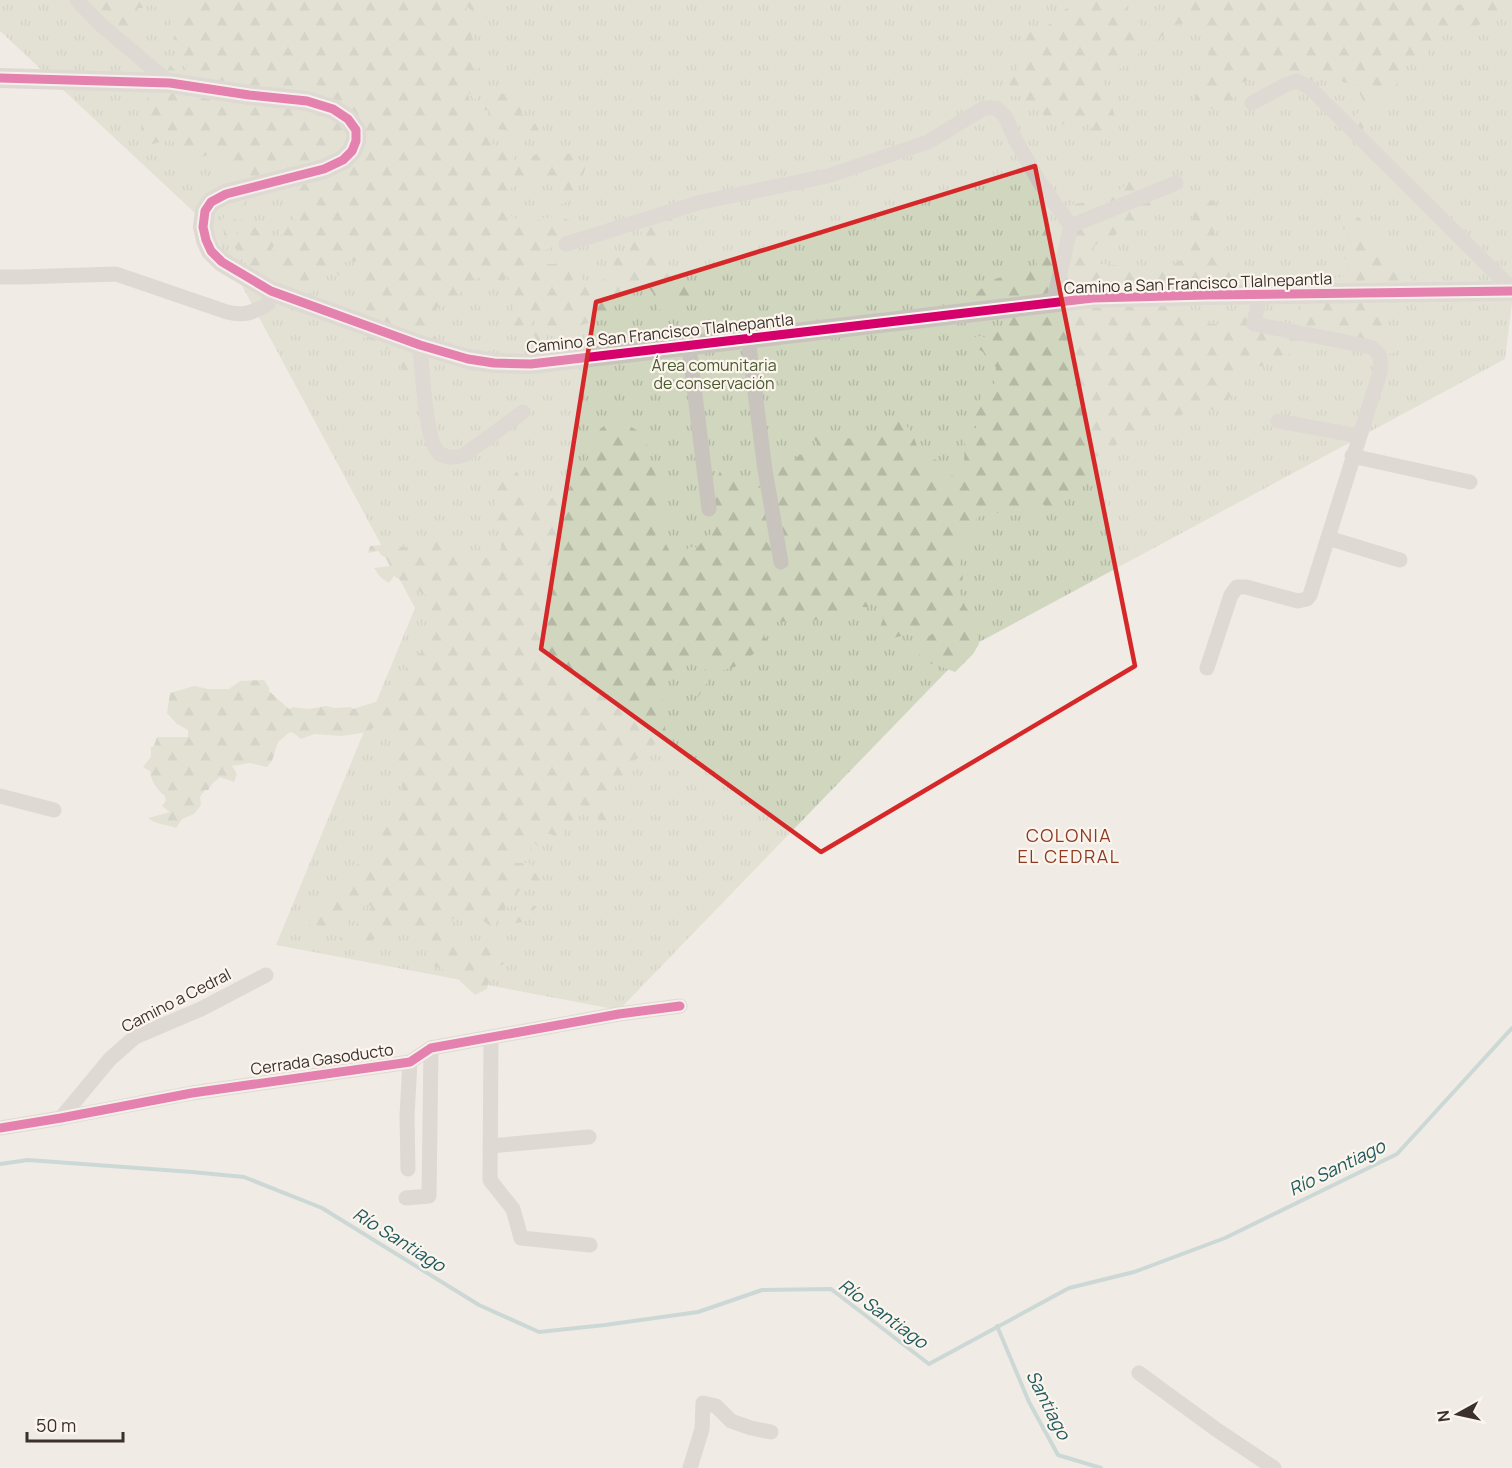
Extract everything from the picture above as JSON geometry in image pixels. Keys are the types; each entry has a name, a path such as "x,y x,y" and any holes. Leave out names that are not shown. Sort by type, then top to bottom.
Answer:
{"street":[{"path":"77,0 100,24 170,83"},
{"name":"Camino a San Francisco Tlalnepantla","path":"0,78 170,83 307,101 333,109 348,119 356,130 356,141 352,151 343,160 324,169 226,194 211,202 205,211 203,227 211,252 222,262 272,291 420,345 494,363 531,364 1093,298 1512,290"},
{"path":"1252,103 1297,81 1309,87 1512,290"},
{"path":"566,244 701,202 828,176 928,142 984,108 996,108 1005,116 1040,183 1071,226 1053,303"},
{"path":"1071,226 1176,183"},
{"path":"0,277 116,274 240,315 255,312 268,304 272,291"},
{"path":"1207,668 1231,595 1237,587 1246,587 1298,601 1307,599 1310,595 1380,372 1381,360 1378,352 1371,346 1254,324 1260,294"},
{"path":"748,338 765,470 781,562"},
{"path":"420,345 428,422 431,438 438,453 455,458 464,455 523,412"},
{"path":"689,346 709,509"},
{"path":"1278,422 1359,436"},
{"path":"1352,456 1470,482"},
{"path":"1328,538 1400,560"},
{"path":"0,796 54,810"},
{"name":"Camino a Cedral","path":"62,1118 110,1059 135,1037 201,1009 266,975"},
{"name":"Cerrada Gasoducto","path":"0,1128 192,1093 410,1062 431,1048 619,1014 680,1006"},
{"path":"491,1038 490,1180 513,1209 521,1238 590,1245"},
{"path":"406,1198 429,1196 431,1048"},
{"path":"408,1169 407,1116 410,1062"},
{"path":"490,1146 589,1137"},
{"path":"1139,1373 1274,1468"},
{"path":"690,1468 702,1429 703,1403 716,1406 731,1421 771,1432"}],"highlighted area":[{"path":"1035,166 1135,666 821,852 541,649 596,302"}],"green space":[{"name":"Área comunitaria de conservación","path":"0,0 1512,0 1512,303 1505,359 970,647 619,1010 276,945 415,608 211,228 0,31"},
{"path":"80,0 165,0 156,7 149,4 143,8 137,8 142,17 134,32 125,35 124,30 110,30 91,11 81,18"},
{"path":"171,0 473,0 489,16 481,21 467,6 466,16 472,40 467,46 472,62 485,67 477,68 467,78 482,89 477,100 468,92 470,103 484,107 489,95 508,93 511,89 517,89 518,97 530,108 521,114 533,118 525,122 536,124 541,136 540,143 535,132 528,130 516,139 505,130 490,130 488,110 480,111 479,124 489,136 490,142 500,149 511,147 513,160 528,162 537,154 549,151 556,156 572,153 586,166 582,181 575,190 576,196 562,204 558,201 557,187 546,181 542,172 535,176 528,175 528,178 512,179 513,186 505,194 505,207 513,218 534,221 562,214 564,218 573,222 574,235 563,249 556,251 552,247 536,253 547,264 555,264 560,256 565,258 574,265 583,281 609,289 603,279 611,281 614,288 614,260 629,249 633,237 638,237 642,233 641,227 654,221 655,206 681,210 683,216 668,228 662,248 662,260 668,275 700,286 694,301 677,310 667,298 666,304 658,311 653,293 644,283 648,279 647,276 638,281 634,293 618,298 608,320 577,326 560,334 544,325 546,340 539,349 534,335 539,320 532,318 523,339 514,326 513,289 508,276 502,283 497,279 477,278 460,293 435,309 432,332 437,350 432,369 414,365 403,371 388,349 376,346 373,340 355,335 336,325 330,325 341,316 347,306 361,297 358,279 364,261 338,262 340,276 334,271 325,269 321,281 311,294 280,276 247,265 232,244 237,238 238,231 225,240 222,220 228,213 237,221 254,218 256,230 262,232 266,237 279,239 271,250 289,251 279,232 278,223 286,223 294,235 302,229 301,223 294,219 296,205 288,195 261,188 255,198 243,202 237,212 230,208 231,194 238,179 234,178 229,166 210,154 191,161 183,161 173,140 142,147 141,125 149,109 150,99 144,95 156,87 170,65 178,73 186,71 188,60 174,56 184,51 183,45 173,39 177,30 170,26 179,11 177,1"},
{"path":"1079,0 1124,0 1128,11 1141,26 1153,25 1169,14 1174,0 1428,0 1458,5 1477,0 1512,0 1512,7 1504,18 1478,25 1469,30 1444,33 1435,46 1429,47 1427,56 1413,57 1411,61 1401,66 1399,82 1394,86 1392,92 1371,109 1372,113 1362,131 1353,121 1364,102 1355,85 1343,82 1337,76 1314,81 1305,78 1297,80 1287,71 1248,80 1237,85 1239,93 1227,106 1209,109 1204,117 1203,104 1189,113 1196,97 1201,73 1208,60 1209,45 1201,35 1200,27 1188,22 1173,25 1162,36 1140,47 1140,53 1103,81 1121,133 1099,142 1087,117 1061,125 1046,124 1045,116 1025,101 1022,95 1013,94 1008,82 1018,64 1020,44 1029,31 1041,29 1055,21 1061,12"},
{"path":"1133,177 1150,177 1160,189 1175,196 1170,202 1161,199 1143,214 1136,224 1127,225 1109,240 1095,245 1089,261 1148,266 1169,274 1176,271 1168,268 1181,260 1182,249 1194,222 1191,211 1196,204 1209,199 1216,203 1211,217 1218,223 1212,230 1239,272 1243,284 1228,297 1201,301 1174,309 1179,316 1191,322 1228,327 1231,309 1243,311 1248,322 1297,324 1296,319 1301,308 1294,299 1329,284 1328,278 1345,276 1349,263 1342,256 1349,250 1346,242 1349,233 1345,229 1339,230 1338,227 1341,224 1343,209 1360,218 1369,238 1400,263 1415,284 1393,297 1385,307 1384,334 1390,342 1387,345 1397,352 1379,356 1317,340 1290,353 1286,358 1262,366 1245,368 1233,376 1228,390 1234,394 1216,409 1165,417 1150,428 1120,436 1113,453 1100,455 1091,460 1093,473 1082,488 1058,497 1049,512 1043,504 1013,516 989,511 977,518 976,523 981,525 977,532 971,537 960,536 956,547 961,559 963,578 958,588 973,618 971,625 975,628 979,644 973,654 955,672 934,664 919,662 920,642 935,632 930,627 893,638 883,647 879,630 883,619 876,603 862,607 855,613 825,615 801,628 794,621 776,622 762,633 768,642 740,665 712,675 698,697 689,689 699,680 708,664 704,661 688,664 675,677 662,683 666,733 646,753 627,765 623,778 613,790 614,800 607,820 600,821 581,813 571,822 565,823 564,842 547,834 538,846 533,842 530,860 524,855 506,854 505,863 529,863 545,888 528,883 527,878 518,871 515,883 520,890 517,894 519,904 537,906 524,922 515,923 509,917 518,916 518,905 505,907 506,915 495,920 494,929 474,919 452,919 448,925 454,929 454,943 480,943 489,935 493,945 506,952 506,963 491,970 487,989 475,995 460,981 460,974 435,967 426,951 430,946 431,938 412,937 407,929 392,931 391,938 385,944 376,936 369,946 344,944 339,938 355,931 357,922 361,926 371,923 371,906 363,904 363,910 348,920 345,930 326,932 308,923 325,897 340,890 358,872 357,864 363,863 379,851 382,823 403,797 398,761 399,724 387,720 384,724 367,732 342,736 314,734 301,739 290,732 278,742 272,761 267,767 250,763 232,766 237,774 234,782 220,777 200,797 201,805 194,814 182,819 176,828 148,818 170,812 162,806 166,801 165,796 155,785 150,771 143,767 151,757 151,747 154,746 157,737 188,737 188,730 177,724 167,713 170,693 194,686 229,689 240,681 264,680 269,691 289,709 326,706 353,709 378,701 392,700 395,687 405,677 407,660 413,659 426,648 423,637 428,625 425,612 428,608 433,607 433,600 394,576 389,583 381,578 374,568 390,566 379,551 368,553 370,546 407,547 420,537 450,541 455,556 470,558 475,562 500,553 503,531 496,519 494,482 505,472 516,471 533,496 551,499 565,492 587,461 600,429 612,420 622,421 644,435 655,474 660,481 667,510 655,535 665,542 670,552 686,551 689,547 698,547 712,532 716,524 708,503 720,471 751,494 765,483 773,466 821,448 812,436 818,434 851,439 874,438 880,428 901,418 914,438 919,460 929,463 924,468 929,470 931,461 939,458 935,467 935,477 953,475 956,463 964,463 965,438 977,427 975,413 978,402 995,383 996,367 989,363 983,352 970,344 969,338 980,336 988,338 1005,327 1004,321 972,298 984,286 991,285 995,279 1019,272 1034,271 1037,264 1037,235 1043,225 1057,221 1073,204 1108,199"}],"waterway":[{"name":"Río Santiago","path":"0,1164 28,1160 244,1177 322,1208 479,1305 539,1332 698,1312 762,1290 831,1289 929,1364 1069,1288 1134,1272 1225,1238 1397,1154 1512,1028"},
{"name":"Santiago","path":"997,1326 1029,1402 1058,1455 1101,1468"}],"cycle path":[{"path":"0,78 170,83 307,101 333,109 348,119 356,130 356,141 352,151 343,160 324,169 226,194 211,202 205,211 203,227 211,251 222,262 271,291 420,345 468,359 494,363 531,364 1093,298 1512,291"},
{"path":"0,1128 192,1093 410,1062 431,1048 619,1014 680,1006"}],"district":[{"name":"COLONIA EL CEDRAL","path":"1069,846"}]}
